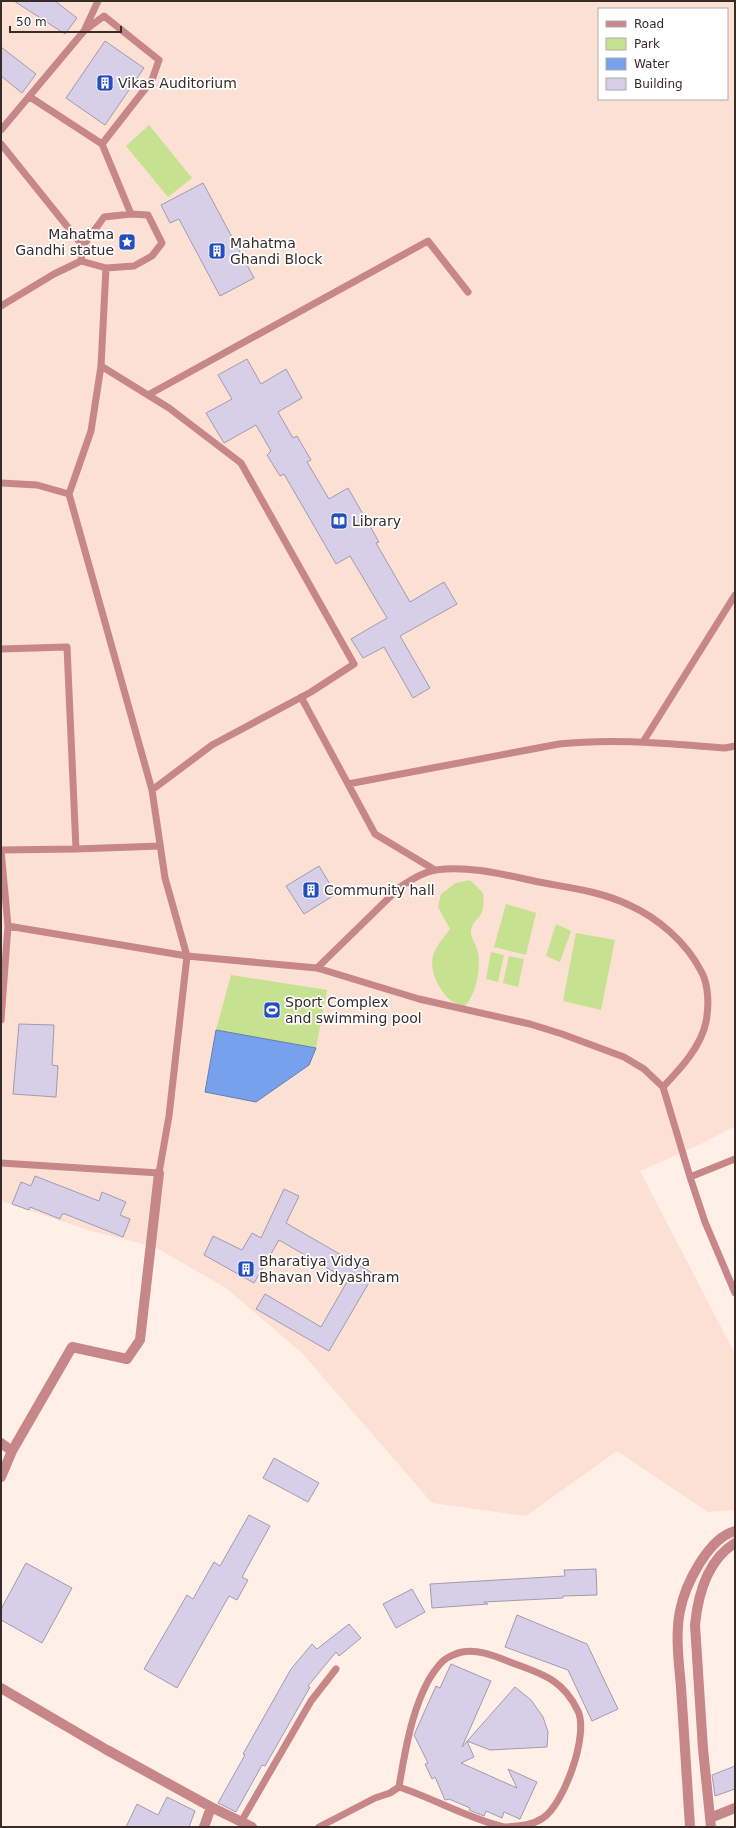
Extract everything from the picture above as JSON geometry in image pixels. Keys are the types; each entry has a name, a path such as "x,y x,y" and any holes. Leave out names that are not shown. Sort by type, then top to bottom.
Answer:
{"street":[{"path":"1,1477 12,1451 72,1347 127,1359 140,1340 159,1173"},
{"path":"1,1443 12,1451"},
{"path":"690,1827 680,1672 680,1610 687,1590 703,1558 715,1542 722,1536 735,1531"},
{"path":"715,1542 723,1552"},
{"path":"735,1543 723,1552 708,1573 697,1608 695,1625 702,1749 710,1822 735,1808"},
{"path":"1,1688 107,1750 211,1807 252,1827"},
{"path":"204,1827 211,1807"}],"lane":[{"path":"84,31 98,1"},
{"path":"1,130 84,31 104,16 159,60 152,80 102,144"},
{"path":"30,97 102,144 131,214"},
{"path":"1,144 84,246"},
{"path":"1,306 54,274 81,261 106,268 134,266 152,256 162,243 148,215 131,214 104,217 84,246 81,261"},
{"path":"148,395 428,241 468,292"},
{"path":"1,1163 159,1173 169,1116 187,956 165,878 152,790 68,494 91,431 101,366 106,268"},
{"path":"101,366 169,408 241,463 354,664 301,697 212,745 152,790"},
{"path":"1,483 37,485 68,494"},
{"path":"643,742 734,599"},
{"path":"1,649 67,647 76,849"},
{"path":"301,697 375,834 435,870"},
{"path":"348,784 559,744 581,742 643,742 725,748 735,746"},
{"path":"1,1020 8,926 1,850 160,846"},
{"path":"317,968 400,887 416,877 435,870 464,870 502,874 601,894 629,905 659,922 684,947 702,972 708,998 706,1023 698,1043 684,1065 663,1087"},
{"path":"8,926 187,956 317,968 419,999 530,1024 624,1057 644,1069 663,1087 705,1222 735,1293"},
{"path":"690,1177 735,1159"},
{"path":"319,1827 375,1798 390,1793 399,1787 406,1745 415,1713 432,1674 444,1659 463,1652 482,1652 546,1675 565,1690 578,1712 581,1737 576,1759 554,1807 546,1815 528,1825 504,1827 482,1822 418,1793 399,1787"},
{"path":"241,1822 311,1701 336,1669"}],"shaded area":[{"path":"1,1 735,1 735,1126 699,1145 640,1171 735,1354 735,1510 708,1512 617,1451 526,1516 432,1503 302,1353 226,1288 155,1247 91,1231 1,1201"}],"green space":[{"path":"149,125 192,178 168,197 126,146"},
{"path":"470,880 483,893 484,904 481,914 471,930 479,959 479,966 475,988 465,1006 453,1002 440,988 434,975 432,962 436,949 450,929 438,907 441,894 456,883"},
{"path":"506,904 536,913 526,955 494,947"},
{"path":"556,924 571,931 560,962 546,956"},
{"path":"576,933 615,940 601,1010 563,1001"},
{"path":"491,952 504,955 498,982 486,979"},
{"path":"509,956 524,959 518,987 503,983"},
{"name":"Sport Complex and swimming pool","path":"231,975 327,990 316,1048 216,1030"}],"water":[{"path":"216,1030 316,1048 309,1065 256,1102 205,1092"}],"building":[{"path":"14,1 55,1 77,18 65,34"},
{"name":"Vikas Auditorium","path":"105,41 144,68 105,125 66,98"},
{"path":"1,47 36,74 22,93 1,76"},
{"name":"Mahatma Ghandi Block","path":"203,183 254,278 220,296 179,219 170,223 161,205"},
{"name":"Library","path":"247,359 261,384 286,369 302,398 278,412 293,438 297,436 311,460 307,462 329,499 348,488 379,542 376,543 410,602 444,582 457,604 400,636 430,688 413,698 384,647 363,658 351,639 387,618 350,556 336,564 284,474 280,476 267,455 271,451 256,425 224,443 206,413 232,399 218,375"},
{"name":"Community hall","path":"319,866 336,894 304,914 286,886"},
{"path":"19,1024 54,1025 52,1065 58,1066 56,1097 13,1094"},
{"path":"35,1176 99,1201 102,1192 126,1202 120,1215 130,1219 123,1237 65,1214 62,1214 60,1219 30,1207 29,1210 12,1204 21,1182 31,1186"},
{"path":"284,1189 299,1196 286,1223 374,1274 329,1351 256,1309 265,1294 321,1327 348,1280 279,1240 254,1283 204,1255 213,1236 242,1250 252,1233 261,1238"},
{"path":"274,1458 319,1483 308,1502 263,1478"},
{"path":"249,1515 270,1526 242,1577 248,1580 237,1600 229,1596 177,1688 144,1669 187,1595 193,1599 214,1562 220,1566"},
{"path":"26,1563 72,1588 42,1643 1,1620 1,1609"},
{"path":"596,1569 597,1595 484,1602 488,1604 432,1608 430,1584 565,1576 564,1570"},
{"path":"412,1589 425,1612 396,1628 383,1604"},
{"path":"517,1615 587,1644 618,1709 592,1721 568,1670 505,1647"},
{"path":"349,1624 361,1638 339,1656 336,1652 308,1686 310,1687 265,1766 262,1765 236,1812 218,1803 245,1755 243,1754 291,1669 312,1644 317,1649"},
{"path":"451,1664 491,1681 462,1747 467,1741 474,1757 461,1763 517,1788 508,1769 537,1782 520,1819 504,1812 502,1818 486,1811 484,1816 449,1799 445,1800 435,1777 432,1779 425,1764 428,1763 414,1735 436,1686 440,1688"},
{"path":"515,1687 531,1700 543,1717 548,1732 547,1747 490,1750 467,1741"},
{"path":"735,1766 735,1789 715,1796 712,1775"},
{"path":"167,1797 195,1811 189,1827 126,1827 137,1804 158,1815"}],"place":[{"name":"Vikas Auditorium","path":"105,83"},
{"name":"Mahatma Gandhi statue","path":"127,242"},
{"name":"Mahatma Ghandi Block","path":"217,251"},
{"name":"Library","path":"339,521"},
{"name":"Community hall","path":"311,890"},
{"name":"Sport Complex and swimming pool","path":"272,1010"},
{"name":"Bharatiya Vidya Bhavan Vidyashram","path":"246,1269"}]}
